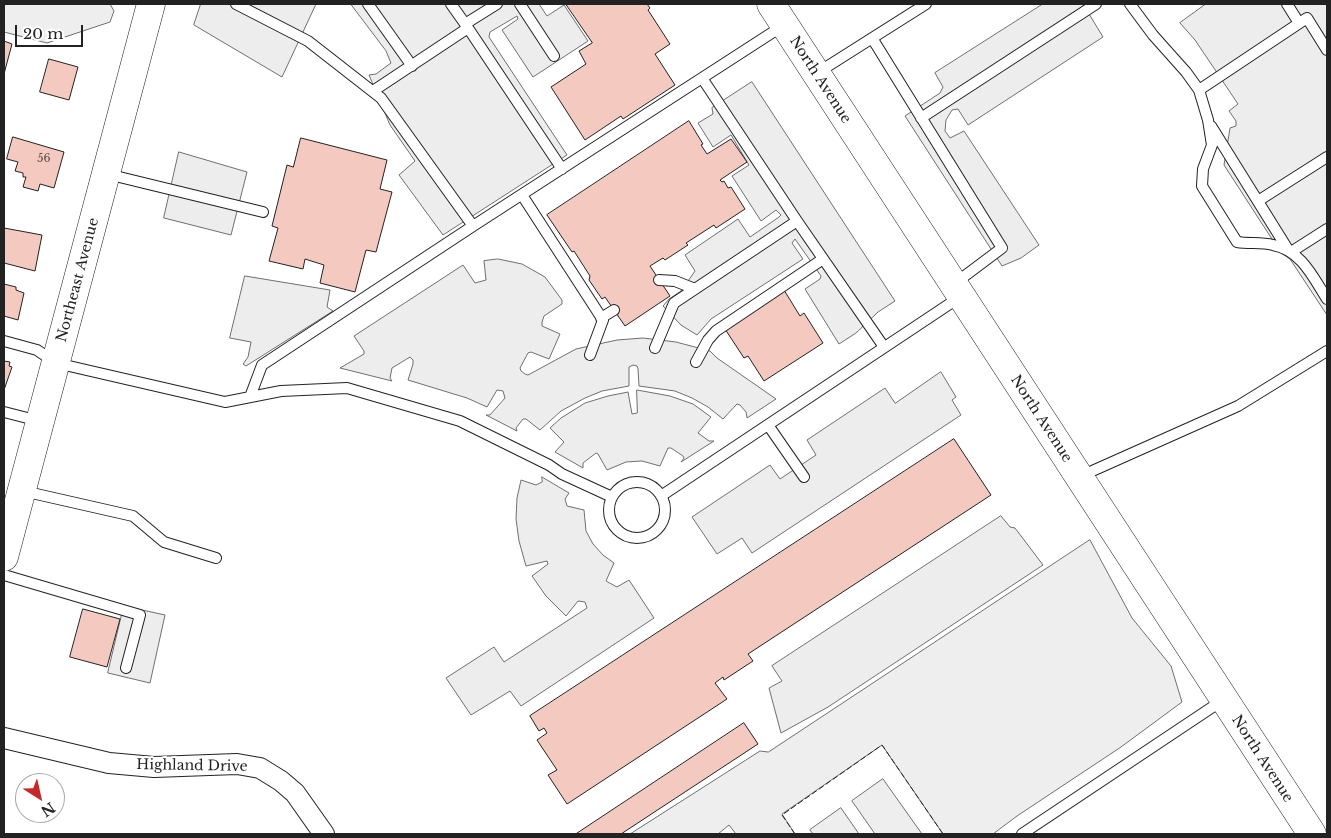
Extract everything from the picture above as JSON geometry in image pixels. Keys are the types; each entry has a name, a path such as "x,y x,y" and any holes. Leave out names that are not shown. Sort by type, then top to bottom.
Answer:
{"main road":[{"name":"Northeast Avenue","path":"4,557 151,4"},
{"name":"North Avenue","path":"778,14 1312,834"}],"street":[{"name":"Highland Drive","path":"4,738 109,763 154,767 237,764 260,768 281,781 295,793 324,834"}],"lane":[{"path":"236,4 308,41 381,98 473,226"},
{"path":"368,4 412,66"},
{"path":"451,4 562,169"},
{"path":"372,91 412,66 497,4"},
{"path":"520,4 554,56"},
{"path":"816,74 926,4"},
{"path":"921,118 1096,4"},
{"path":"1130,4 1152,35 1186,72 1199,90 1208,120 1212,145 1203,169 1202,186 1237,242 1271,244 1289,250 1327,229"},
{"path":"1287,4 1299,23"},
{"path":"250,397 262,365 702,78 778,14"},
{"path":"1199,90 1306,18 1327,50"},
{"path":"661,496 884,347 957,291 1002,248 872,38"},
{"path":"702,78 884,347"},
{"path":"1208,120 1289,250 1300,259 1327,299"},
{"path":"1258,201 1327,157"},
{"path":"106,174 263,212"},
{"path":"522,195 603,320 590,355"},
{"path":"655,348 674,303 797,221"},
{"path":"696,362 708,340 716,331 823,259"},
{"path":"659,280 675,281 695,290"},
{"path":"601,318 614,310"},
{"path":"4,341 37,350 56,363 225,402 281,391 347,388 460,420 549,464 562,474 612,497"},
{"path":"1078,477 1238,406 1327,351"},
{"path":"4,412 40,421"},
{"path":"768,425 804,477"},
{"path":"644,483 652,487 661,496 665,510 664,519 660,527 653,534 644,538 634,539 625,537 611,524 608,514 612,497 618,489 626,484 644,483"},
{"path":"22,490 133,516 164,542 216,558"},
{"path":"4,575 140,615 126,668"},
{"path":"1022,834 1223,700"}],"shaded area":[{"path":"4,4 110,4 114,11 110,22 47,43 4,32"},
{"path":"201,4 316,4 282,77 194,25"},
{"path":"351,4 539,4 547,16 564,5 588,41 533,77 502,30 518,19 517,16 490,32 489,37 567,155 443,235 399,175 415,161 390,125 369,75 376,74 391,63 386,51"},
{"path":"1043,4 1083,4 1103,37 968,125 958,109 952,110 946,120 945,131 950,138 964,131 1039,245 1021,258 1002,266 905,116 940,93 943,87 935,73"},
{"path":"1206,4 1327,4 1327,315 1290,259 1281,253 1224,165 1230,128 1236,126 1236,121 1229,111 1238,104 1195,40 1180,23"},
{"path":"752,82 895,301 878,312 856,333 839,344 805,289 820,279 821,276 795,239 792,243 803,259 711,319 697,335 681,325 663,306 669,299 681,291 695,271 685,255 738,219 750,237 781,215 776,210 761,221 732,176 749,165 731,135 713,147 698,123 713,114 712,108"},
{"path":"179,152 247,172 231,235 164,218"},
{"path":"498,259 522,264 545,277 562,300 562,304 544,316 542,322 542,326 560,334 549,359 531,352 528,353 520,368 525,374 528,375 576,349 617,340 643,338 676,342 710,351 717,358 776,399 747,418 746,412 737,404 723,419 708,407 675,391 639,386 638,369 637,366 633,365 629,367 629,386 602,391 585,398 561,411 540,430 526,419 523,419 516,428 517,431 486,415 490,415 505,398 503,391 497,390 487,407 467,398 408,380 413,364 413,360 410,357 392,368 390,378 392,381 340,368 364,354 354,336 463,265 475,283 486,280 484,261"},
{"path":"245,276 330,290 327,307 333,311 246,366 243,364 248,357 251,342 230,338"},
{"path":"941,372 956,397 952,400 961,415 752,553 742,538 717,554 692,517 770,465 780,479 816,455 807,440 885,388 895,403"},
{"path":"637,390 670,396 693,404 711,417 698,433 709,441 714,441 681,462 684,458 683,456 668,448 660,466 642,461 626,462 607,470 596,453 583,463 583,468 555,452 564,442 550,428 561,418 585,403 628,392 632,414 637,413"},
{"path":"542,477 569,493 565,499 567,506 584,510 586,531 593,544 614,563 606,581 617,587 629,580 654,618 521,706 510,691 471,715 446,678 494,647 504,662 587,608 585,602 578,601 566,616 546,596 532,576 548,564 547,561 526,566 519,541 516,519 517,498 521,480 536,485 542,482"},
{"path":"1001,516 1010,527 1015,528 1043,565 828,707 781,733 769,688 782,681 772,666"},
{"path":"1090,540 1132,618 1171,666 1182,702 1121,747 993,834 943,834 882,745 782,814 795,834 736,834 729,825 718,834 630,834 760,751 768,752"},
{"path":"124,606 165,615 150,683 108,673"},
{"path":"883,779 922,834 875,834 852,801"},
{"path":"841,808 859,834 813,834 810,830"}],"building":[{"path":"566,4 647,4 650,8 648,10 670,44 655,54 675,85 623,119 621,116 585,140 551,87 586,64 579,51 592,43"},
{"path":"4,41 12,44 4,74"},
{"path":"49,59 78,67 69,100 40,92"},
{"path":"689,121 707,154 731,139 747,162 720,180 724,181 728,188 731,187 745,209 716,228 714,225 686,243 688,245 665,260 663,258 650,266 670,296 625,326 605,297 602,299 589,280 590,276 574,251 572,252 547,215"},
{"path":"13,137 64,152 54,188 40,184 38,191 23,187 26,177 23,177 23,173 15,171 18,162 7,159"},
{"path":"301,138 387,160 380,189 392,192 376,252 366,250 355,292 320,283 324,265 305,259 303,269 269,261 278,228 272,226 287,165 293,167"},
{"path":"4,228 42,235 35,271 4,263"},
{"path":"4,284 16,287 16,290 24,293 18,320 4,316"},
{"path":"784,290 800,316 804,313 823,343 764,381 748,356 744,358 725,329"},
{"path":"4,361 10,362 9,366 12,367 4,390"},
{"path":"954,439 991,495 748,654 753,661 724,680 723,677 715,683 727,699 567,804 548,775 557,770 537,740 547,733 544,728 539,731 530,716"},
{"path":"83,609 120,619 107,667 70,657"},
{"path":"744,723 758,744 621,834 576,834"}],"fence":[{"path":"795,834 782,815 882,745 943,834"}]}
